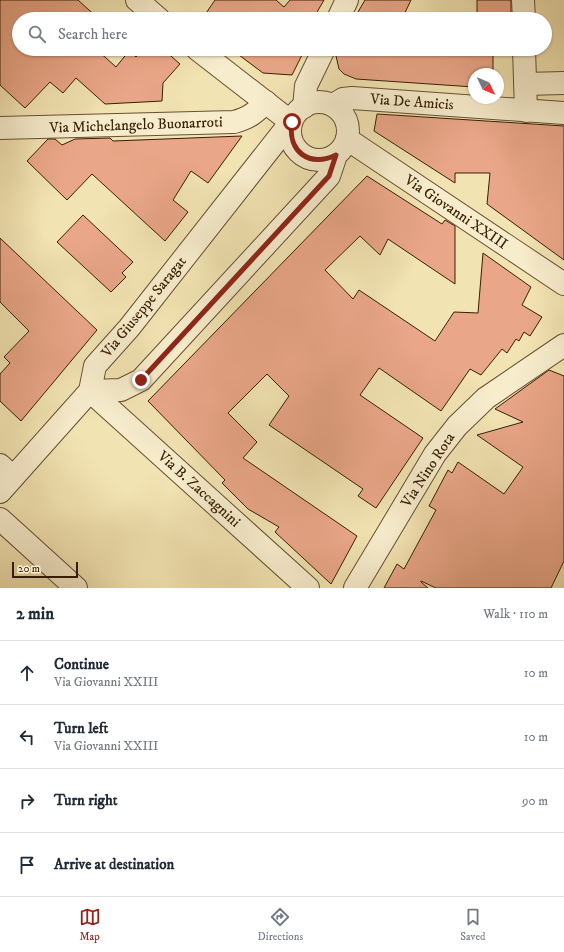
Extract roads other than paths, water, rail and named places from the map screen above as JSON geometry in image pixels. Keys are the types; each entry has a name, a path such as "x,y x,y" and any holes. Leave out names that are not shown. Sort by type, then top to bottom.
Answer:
{"street":[{"path":"136,0 151,12"},
{"path":"341,12 347,0"},
{"path":"523,0 524,12"},
{"path":"206,56 266,102 298,114"},
{"path":"321,56 306,86 298,114 290,131 291,140 302,155 310,159 328,159 342,147"},
{"path":"524,56 526,111"},
{"path":"525,84 564,83"},
{"name":"Via De Amicis","path":"333,105 343,99 352,98 564,113"},
{"name":"Via Michelangelo Buonarroti","path":"0,128 234,122 246,119 256,113 266,102"},
{"path":"90,390 121,390 141,380 329,176 349,129 346,120 341,111 333,105 323,102 313,103 298,114"},
{"name":"Via Giuseppe Saragat","path":"4,478 90,390 95,366 128,328 298,114"},
{"name":"Via Giovanni XXIII","path":"342,147 564,284"},
{"name":"Via Nino Rota","path":"355,588 435,454 457,426 486,398 564,345"},
{"name":"Via B. Zaccagnini","path":"90,390 308,588"},
{"path":"0,519 76,588"}]}
